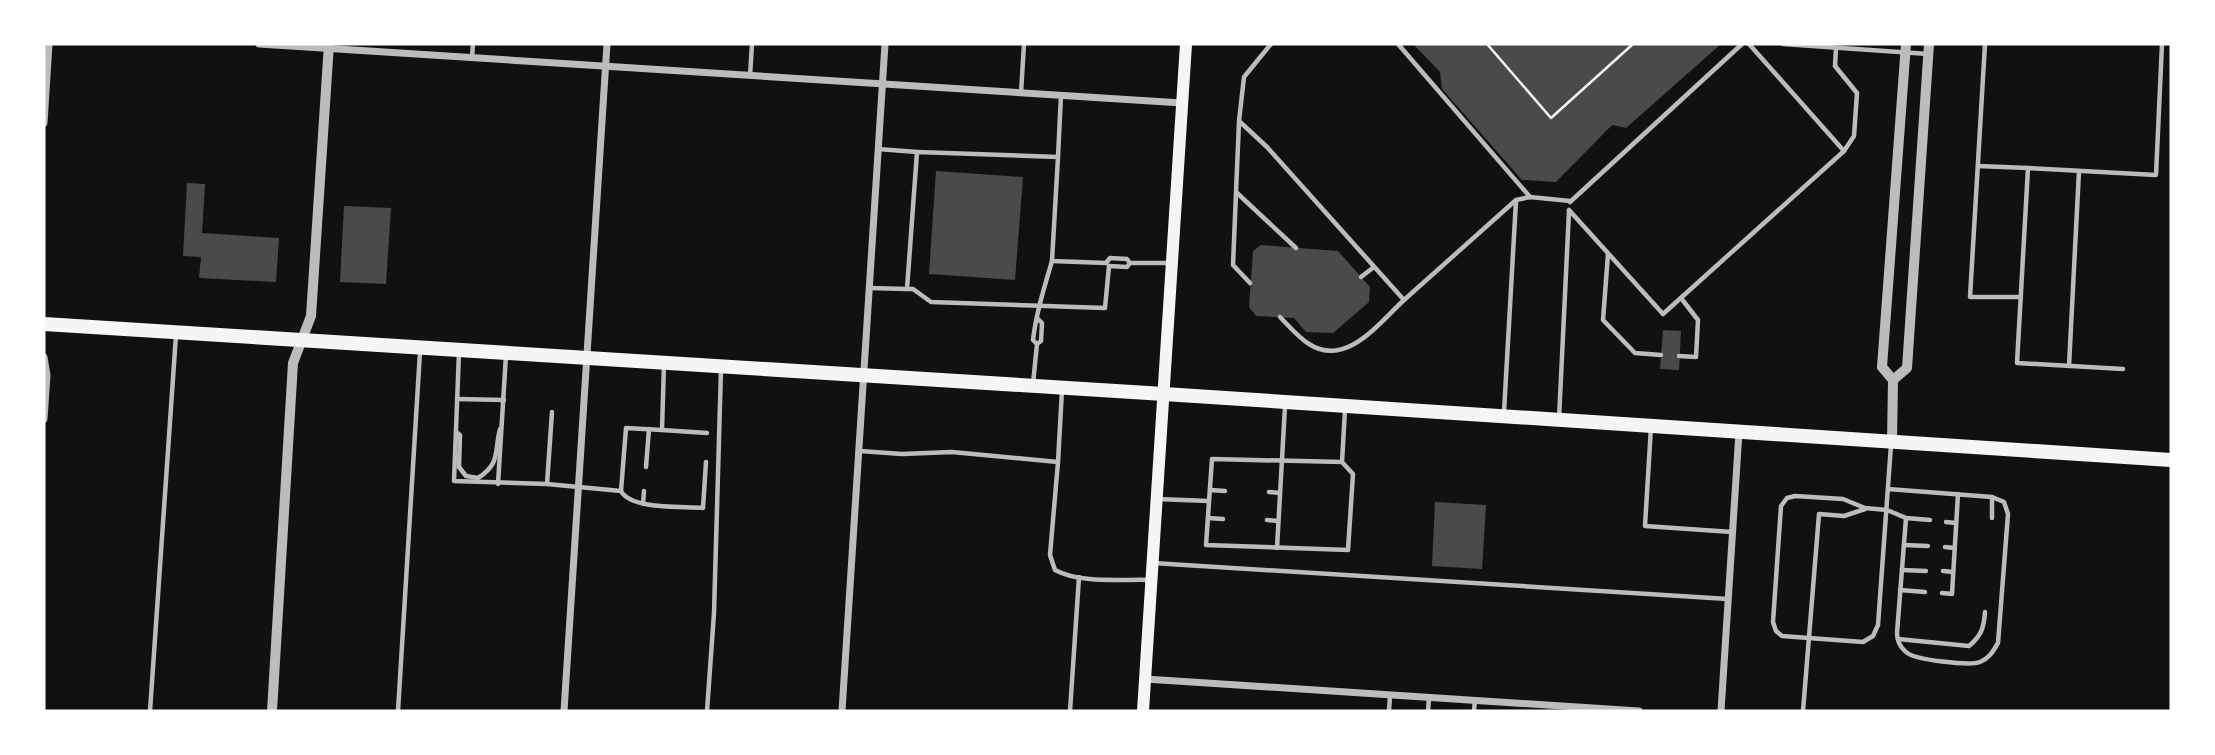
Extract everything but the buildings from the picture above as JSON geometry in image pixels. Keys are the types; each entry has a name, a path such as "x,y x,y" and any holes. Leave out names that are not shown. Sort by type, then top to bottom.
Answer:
{"highway":[{"path":"44,324 863,377 1033,385 2171,460"}],"main road":[{"path":"1143,711 1186,44"}],"street":[{"path":"44,123 49,44"},
{"path":"259,44 1182,103"},
{"path":"564,711 607,44"},
{"path":"842,711 885,44"},
{"path":"272,711 293,363 311,316 329,47"},
{"path":"1892,442 1893,380 1882,367 1906,48"},
{"path":"1893,380 1907,368 1928,49"},
{"path":"44,357 47,375 44,419"},
{"path":"1721,711 1739,432"},
{"path":"1145,679 1639,711"}],"lane":[{"path":"472,58 473,44"},
{"path":"750,76 752,44"},
{"path":"1021,93 1024,44"},
{"path":"1250,283 1233,265 1239,121 1244,77 1271,44"},
{"path":"1398,44 1530,197"},
{"path":"1559,420 1570,201 1742,44"},
{"path":"1749,44 1844,151"},
{"path":"1783,44 1928,49"},
{"path":"1985,44 1970,297 2021,297"},
{"path":"1978,166 2156,175 2162,44"},
{"path":"1569,210 1663,314 1844,151 1854,135 1857,93 1835,66 1836,47"},
{"path":"1033,385 1037,344 1033,341 1035,323 1052,261 1060,95"},
{"path":"1239,121 1267,147 1404,300"},
{"path":"878,149 1058,157"},
{"path":"906,289 917,152"},
{"path":"2028,168 2017,363 2123,369"},
{"path":"2069,366 2079,171"},
{"path":"1236,192 1296,248"},
{"path":"1280,317 1308,344 1339,351 1352,347 1516,200 1530,197 1570,201"},
{"path":"1503,416 1516,200"},
{"path":"1608,253 1603,320 1635,353 1661,355"},
{"path":"869,288 913,289 931,302 1105,308 1107,265 1110,258 1127,259 1130,263 1173,263"},
{"path":"1052,261 1107,265"},
{"path":"1361,277 1374,267"},
{"path":"1679,356 1696,357 1698,320 1681,298"},
{"path":"150,711 176,333"},
{"path":"398,711 420,347"},
{"path":"460,351 454,481 547,484 621,491"},
{"path":"498,484 506,353"},
{"path":"662,430 664,363"},
{"path":"707,711 714,613 721,367"},
{"path":"1062,388 1049,555 1055,570 1079,576 1152,580"},
{"path":"457,399 504,400"},
{"path":"1277,548 1285,402"},
{"path":"1342,462 1212,459 1206,545 1348,550 1353,474 1342,462 1345,406"},
{"path":"547,484 552,412"},
{"path":"456,431 460,435 459,467 466,476 478,478 489,471 496,460 503,420"},
{"path":"1651,426 1645,526 1732,532"},
{"path":"706,463 703,508 632,502 621,491 626,428 707,433"},
{"path":"646,467 649,429"},
{"path":"1892,442 1888,489 1887,510 1878,625 1873,636 1863,642 1782,636 1776,631 1773,622 1781,506 1787,498 1795,496 1843,499 1865,508 1887,510 1906,518 1930,520"},
{"path":"859,451 902,454 952,452 1058,462"},
{"path":"1888,489 1992,497 2004,502 2008,514 1998,643 1989,658 1977,664 1916,658 1905,652 1897,639 1906,518"},
{"path":"1210,490 1225,491"},
{"path":"643,504 644,491"},
{"path":"1269,492 1280,493"},
{"path":"1942,593 1952,594 1958,494"},
{"path":"1992,497 1992,518"},
{"path":"1157,499 1209,501"},
{"path":"1803,711 1819,513 1844,516 1865,508"},
{"path":"1208,518 1223,519"},
{"path":"1267,520 1278,521"},
{"path":"1946,522 1956,523"},
{"path":"1904,545 1928,546"},
{"path":"1945,547 1954,548"},
{"path":"1153,563 1728,599"},
{"path":"1902,570 1926,571"},
{"path":"1943,571 1953,572"},
{"path":"1070,711 1079,576"},
{"path":"1900,590 1925,592"},
{"path":"1897,639 1969,646 1979,637 1984,626 1985,612"},
{"path":"1389,711 1390,695"},
{"path":"1428,711 1429,697"},
{"path":"1474,711 1475,700"}],"path":[{"path":"1487,44 1551,118 1633,44"}]}
